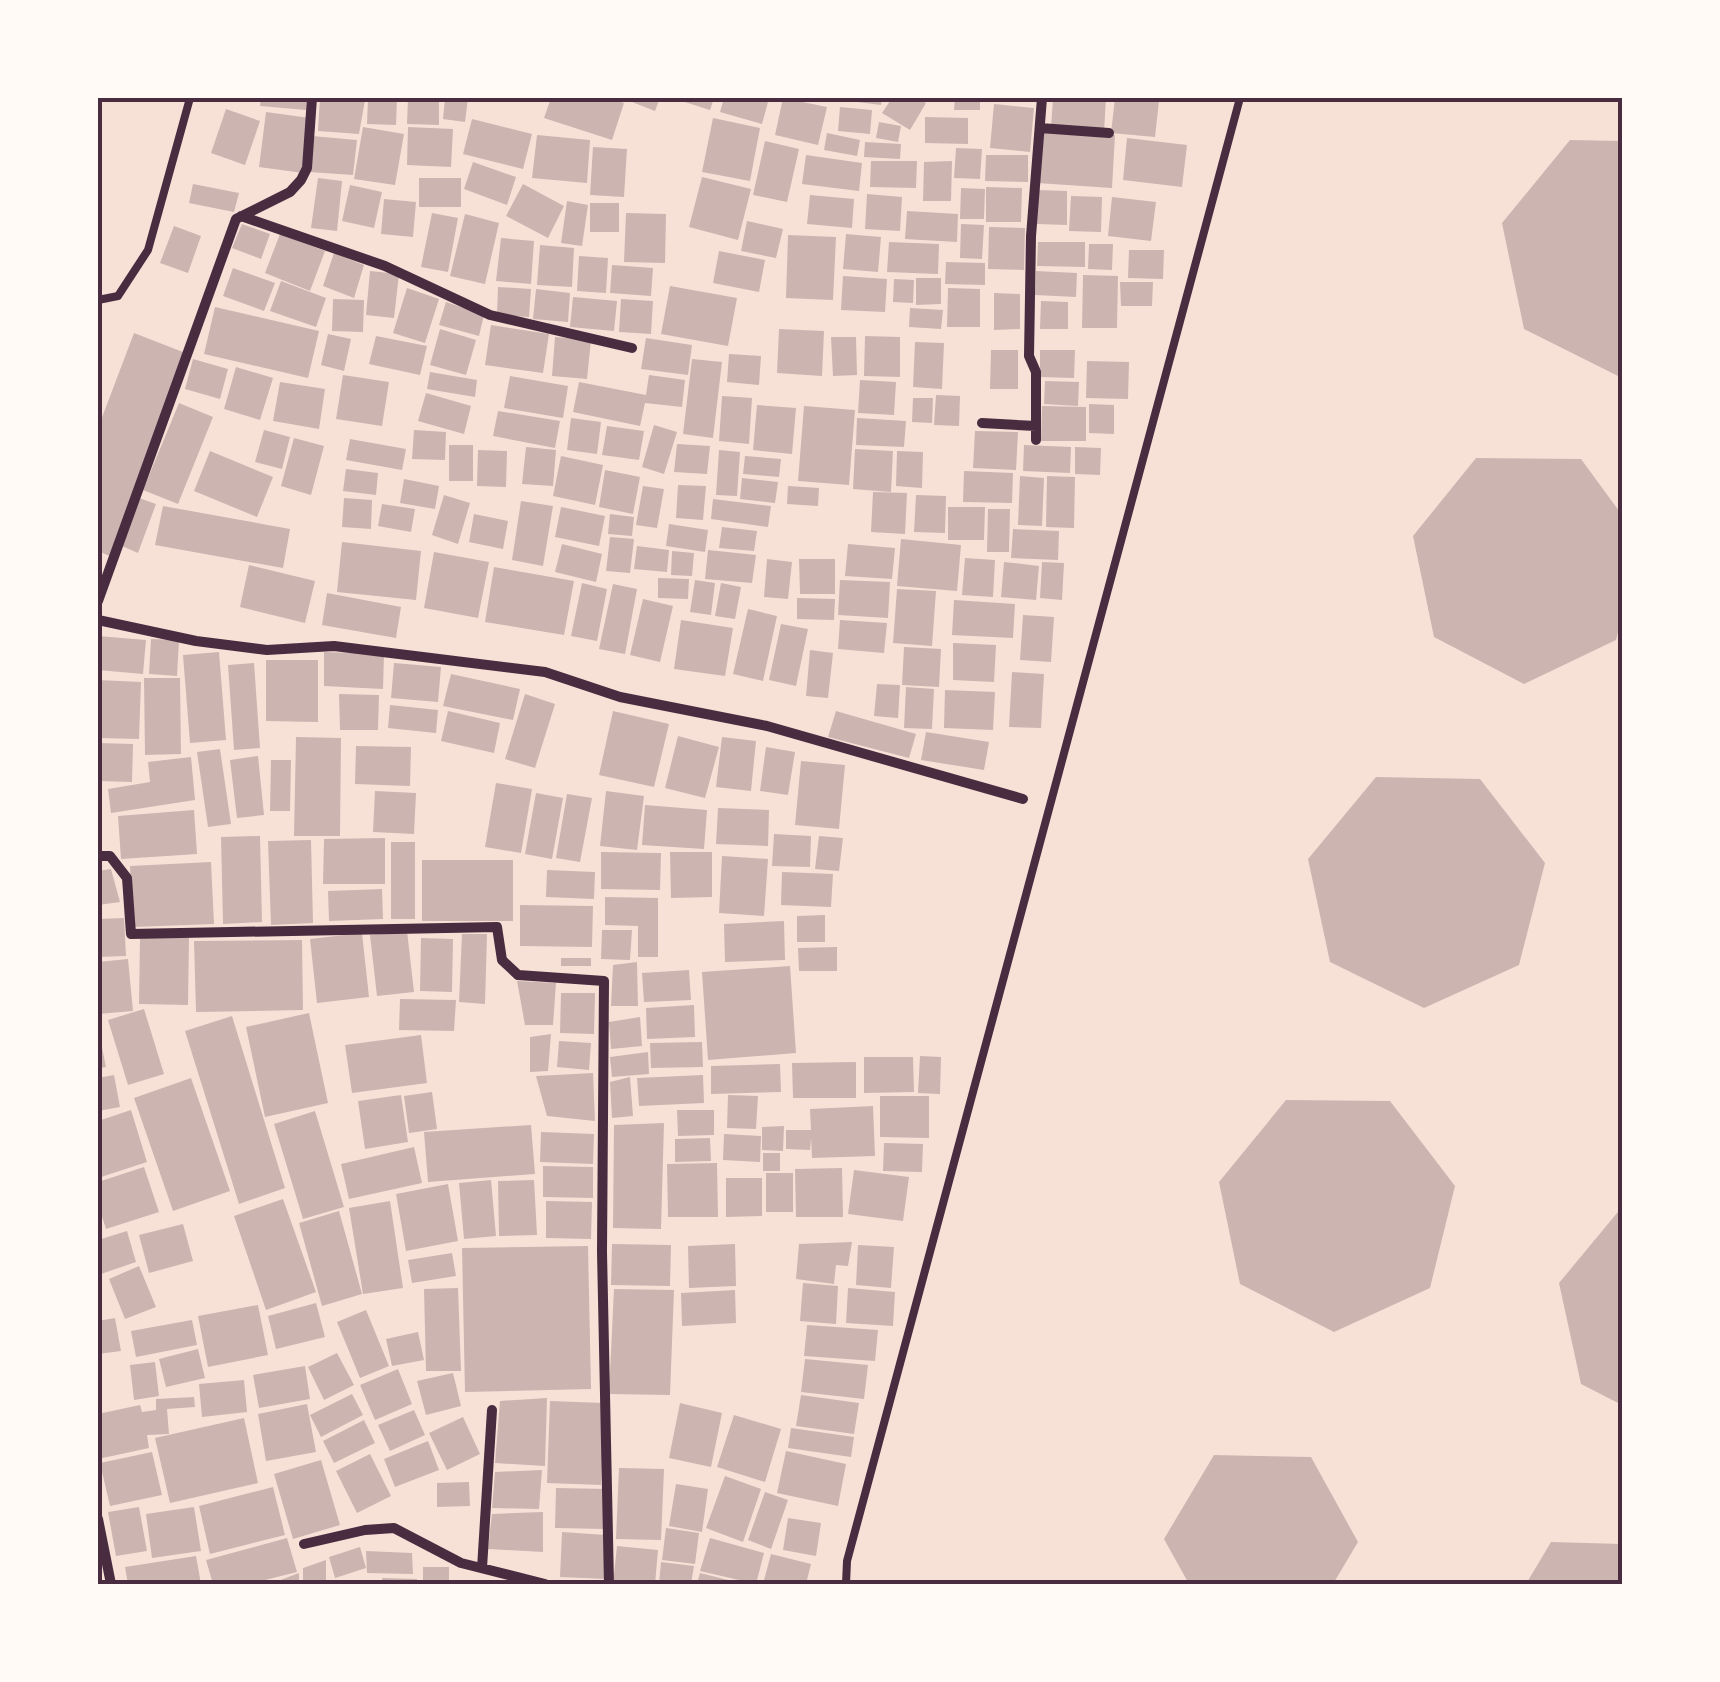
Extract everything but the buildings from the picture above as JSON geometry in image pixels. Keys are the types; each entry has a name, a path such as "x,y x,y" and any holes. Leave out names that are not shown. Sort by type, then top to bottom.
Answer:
{"street":[{"path":"98,602 241,216 290,192 302,180 307,168 312,98"},
{"path":"1036,440 1036,372 1029,356 1029,336 1042,98"},
{"path":"1040,128 1109,133"},
{"path":"241,216 384,266 490,315 632,348"},
{"path":"982,424 1036,426"},
{"path":"98,620 196,641 267,650 334,646 545,672 620,697 767,726 1023,798"},
{"path":"98,856 110,856 127,878 131,934 497,927 502,960 518,974 604,981 602,1252 610,1584"},
{"path":"482,1568 492,1410"},
{"path":"98,1519 111,1584"},
{"path":"304,1544 394,1528 461,1563 545,1584"}],"lane":[{"path":"98,300 118,296 148,250 190,98"},
{"path":"846,1584 848,1561 1240,98"}]}
